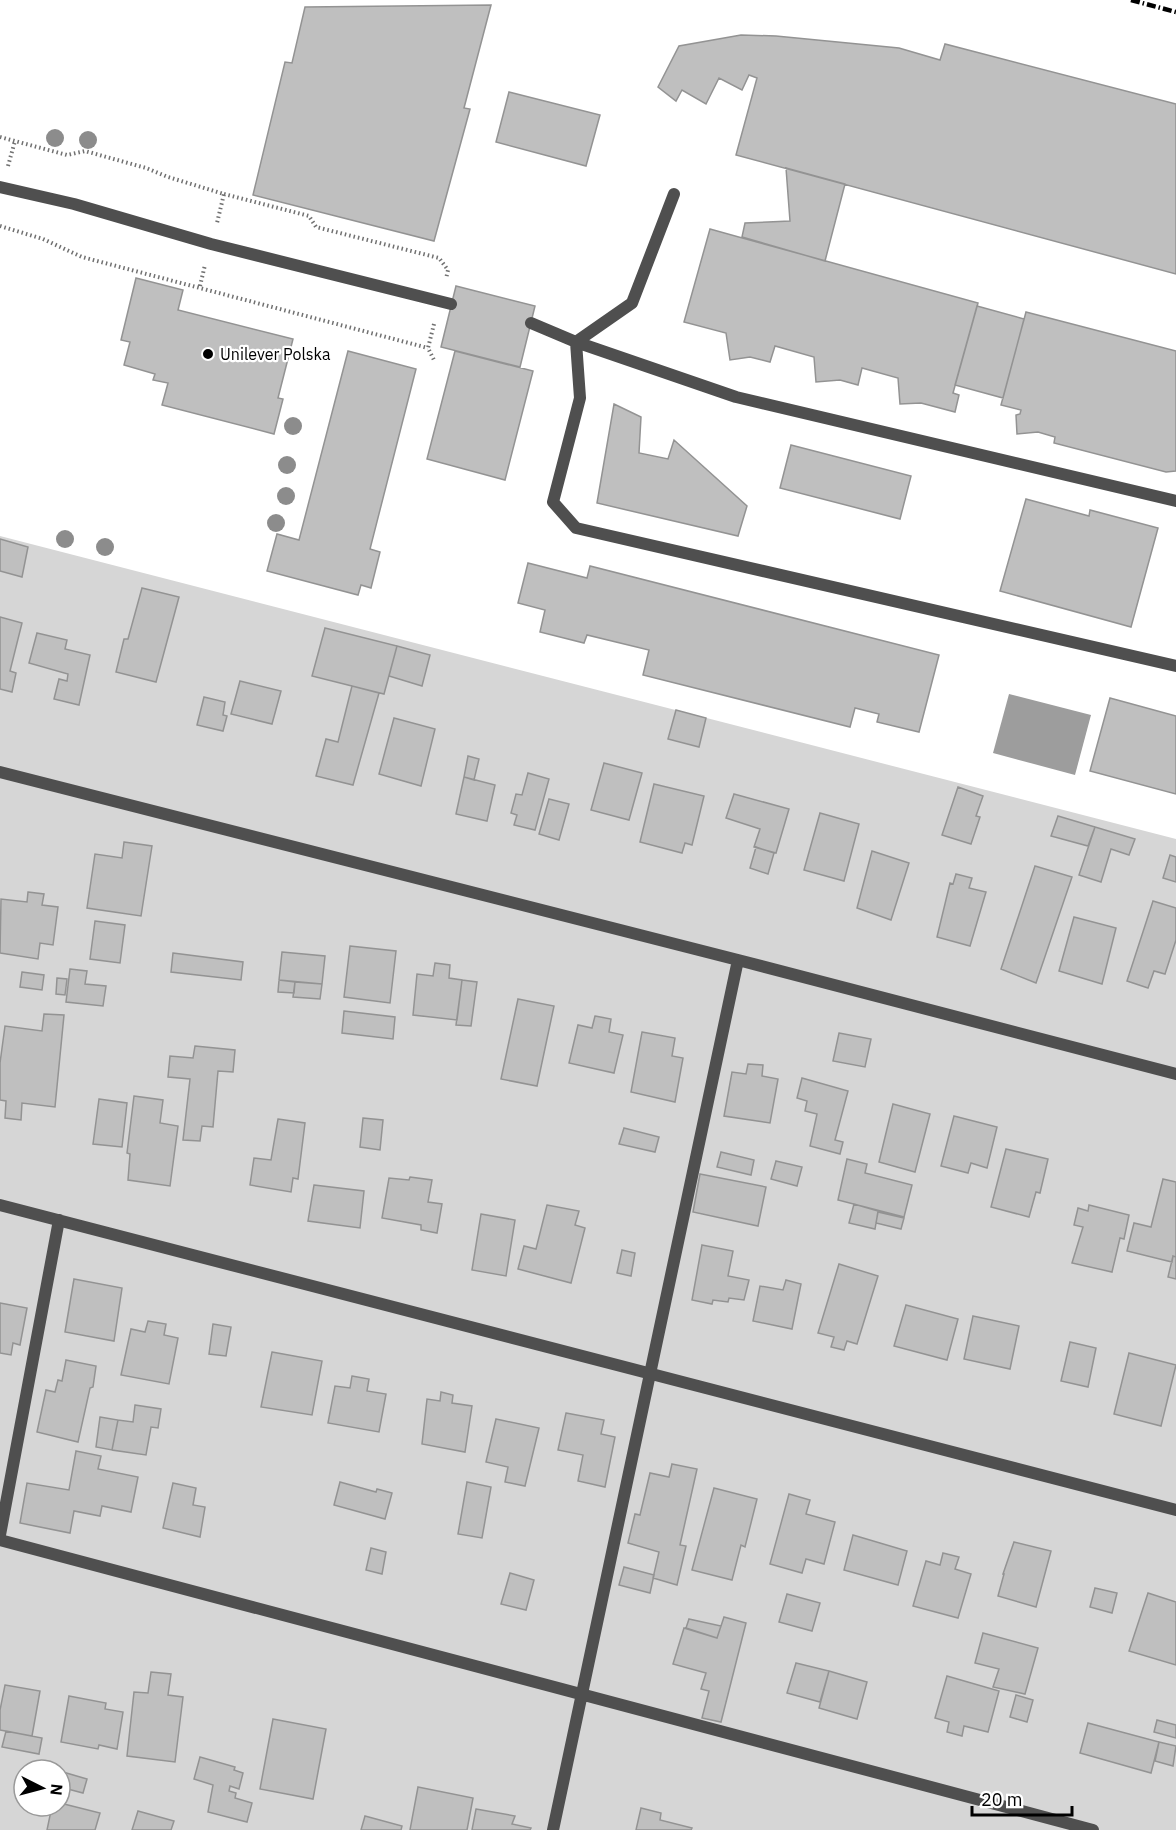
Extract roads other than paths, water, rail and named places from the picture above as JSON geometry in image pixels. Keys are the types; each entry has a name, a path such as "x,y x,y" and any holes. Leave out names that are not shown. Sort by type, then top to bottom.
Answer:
{"street":[{"path":"0,188 74,204 211,244 446,303"},
{"path":"576,342 632,303 674,194"},
{"path":"531,323 576,342 736,397 1176,501"},
{"path":"576,342 580,398 553,502 576,528 1176,666"},
{"path":"0,772 1176,1074"},
{"path":"553,1830 738,960"},
{"path":"0,1205 1176,1510"},
{"path":"0,1534 59,1220"},
{"path":"0,1540 1093,1830"}],"railway":[{"path":"1131,0 1176,12"}],"place":[{"name":"Unilever Polska","path":"208,354"}]}
